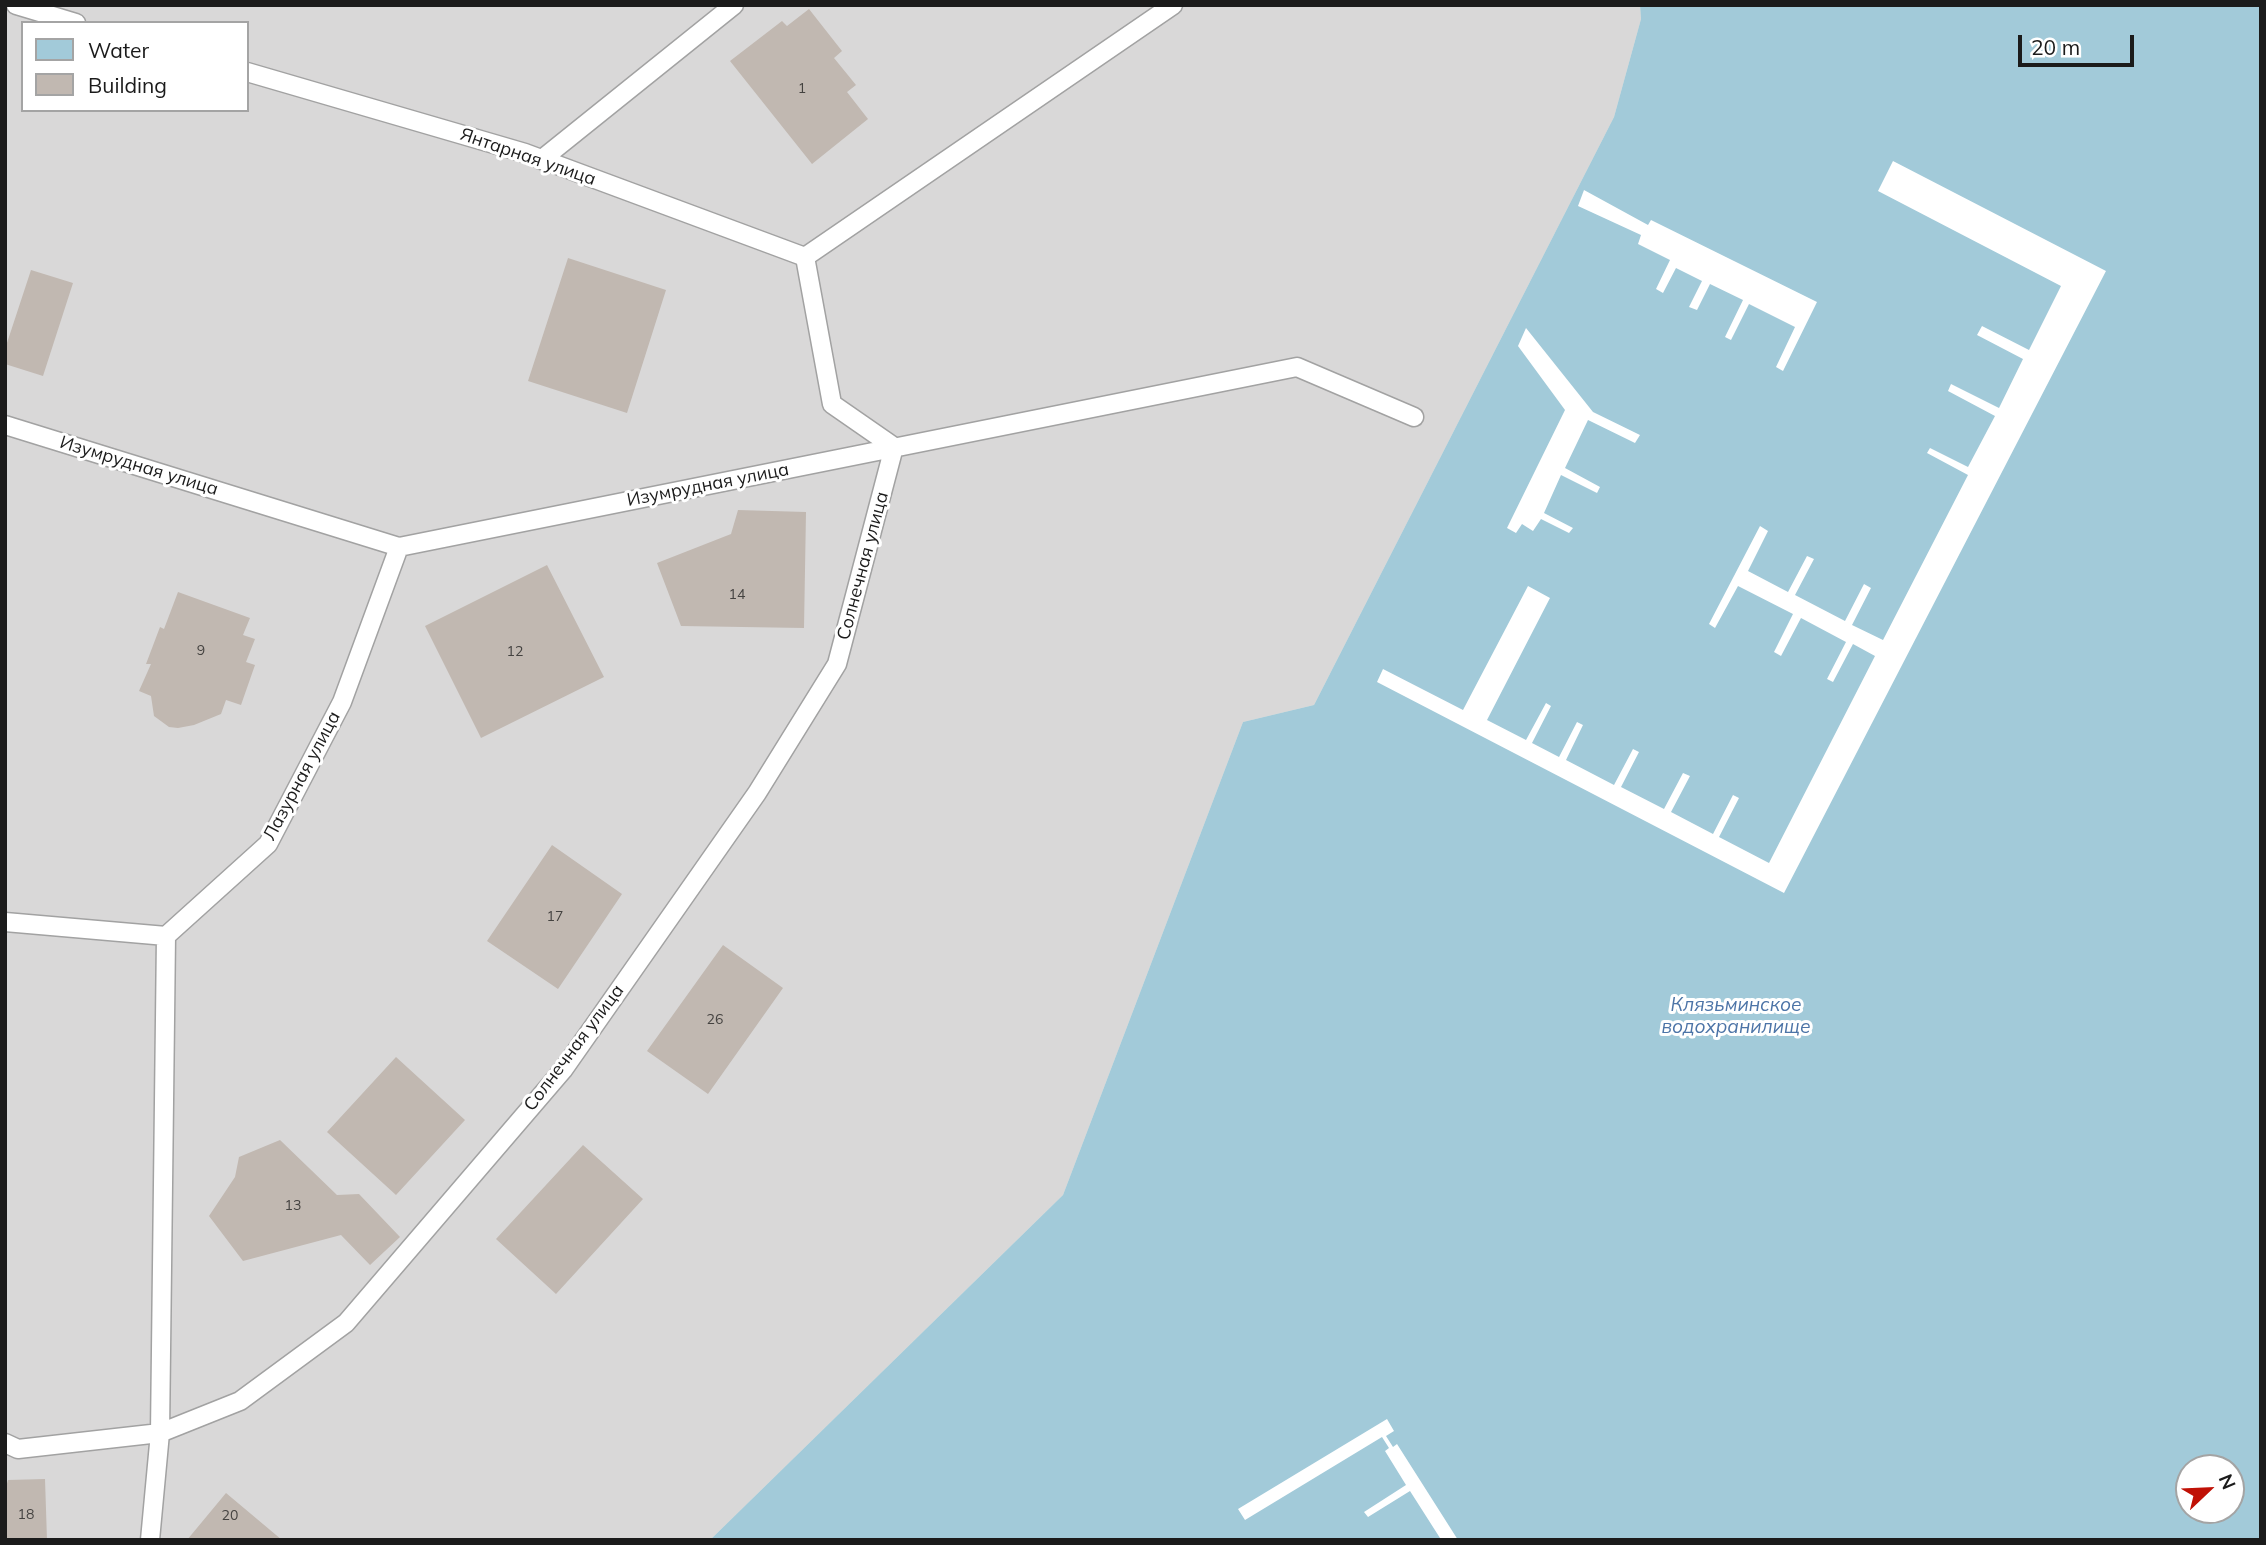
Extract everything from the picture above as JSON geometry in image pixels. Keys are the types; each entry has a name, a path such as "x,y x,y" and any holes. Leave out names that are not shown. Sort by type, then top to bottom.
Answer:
{"lane":[{"path":"16,5 69,21"},
{"path":"541,160 734,5"},
{"path":"894,447 832,404 805,257 1173,5"},
{"name":"Янтарная улица","path":"248,72 525,153 805,257"},
{"name":"Изумрудная улица","path":"5,425 399,547 1297,367 1413,417"},
{"name":"Солнечная улица","path":"5,1443 18,1449 160,1433 240,1401 346,1323 563,1070 757,793 837,664 894,447"},
{"name":"Лазурная улица","path":"166,936 268,844 342,702 399,547"},
{"path":"5,922 166,936 160,1433 150,1540"}],"shaded area":[{"path":"5,5 1640,5 1641,19 1614,117 1314,705 1243,722 1063,1195 710,1540 5,1540"}],"water":[{"name":"Клязьминское водохранилище","path":"1640,5 2261,5 2261,1540 710,1540 1063,1195 1243,722 1314,705 1614,117 1641,19"}],"pier":[{"path":"1893,161 2106,271 1784,893 1377,682 1383,669 1463,710 1528,586 1550,598 1487,720 1526,740 1546,703 1551,706 1532,743 1559,757 1577,722 1583,725 1566,760 1614,785 1633,749 1639,752 1621,787 1664,809 1683,773 1690,776 1671,812 1713,834 1733,795 1739,798 1719,837 1769,863 1875,656 1853,644 1833,682 1827,679 1846,642 1801,618 1781,656 1774,652 1793,614 1738,586 1715,628 1709,624 1760,526 1768,531 1748,571 1788,592 1807,556 1814,559 1795,595 1845,621 1864,584 1871,588 1852,625 1883,640 1968,475 1927,453 1930,448 1968,467 1995,416 1948,391 1951,384 1999,408 2023,359 1977,335 1982,326 2029,350 2061,286 1878,191"},
{"path":"1584,190 1648,225 1651,220 1817,302 1783,371 1776,367 1795,327 1749,304 1731,340 1725,337 1743,300 1710,284 1697,310 1689,307 1702,281 1676,268 1663,293 1656,289 1670,260 1638,244 1641,235 1578,206"},
{"path":"1526,328 1593,412 1640,435 1635,443 1588,420 1565,468 1600,487 1597,493 1561,475 1544,513 1573,528 1569,533 1541,519 1533,531 1522,524 1516,533 1507,528 1565,410 1518,346"},
{"path":"1387,1419 1394,1431 1386,1436 1393,1447 1397,1444 1458,1540 1439,1540 1410,1491 1368,1517 1364,1512 1406,1485 1385,1451 1389,1448 1382,1437 1245,1520 1238,1509"}],"building":[{"path":"809,9 842,51 834,58 856,85 847,92 868,119 812,164 730,61 782,21 787,26"},
{"path":"568,258 666,290 627,413 528,381"},
{"path":"31,270 73,283 43,376 5,364 5,349"},
{"path":"738,510 806,512 804,628 681,626 657,563 731,534"},
{"path":"547,565 604,677 481,738 425,626"},
{"path":"178,592 250,618 243,635 255,639 246,662 255,665 241,705 226,700 221,714 194,725 178,728 169,727 154,716 151,696 139,691 151,664 146,664 160,627 164,629"},
{"path":"552,845 622,894 558,989 487,941"},
{"path":"723,945 783,988 708,1094 647,1051"},
{"path":"396,1057 465,1120 396,1195 327,1132"},
{"path":"280,1140 337,1195 359,1194 400,1237 370,1265 341,1235 243,1261 209,1216 235,1177 239,1157"},
{"path":"583,1145 643,1199 556,1294 496,1239"},
{"path":"45,1479 47,1540 5,1540 5,1491 8,1480"},
{"path":"226,1493 282,1540 187,1540"}]}
